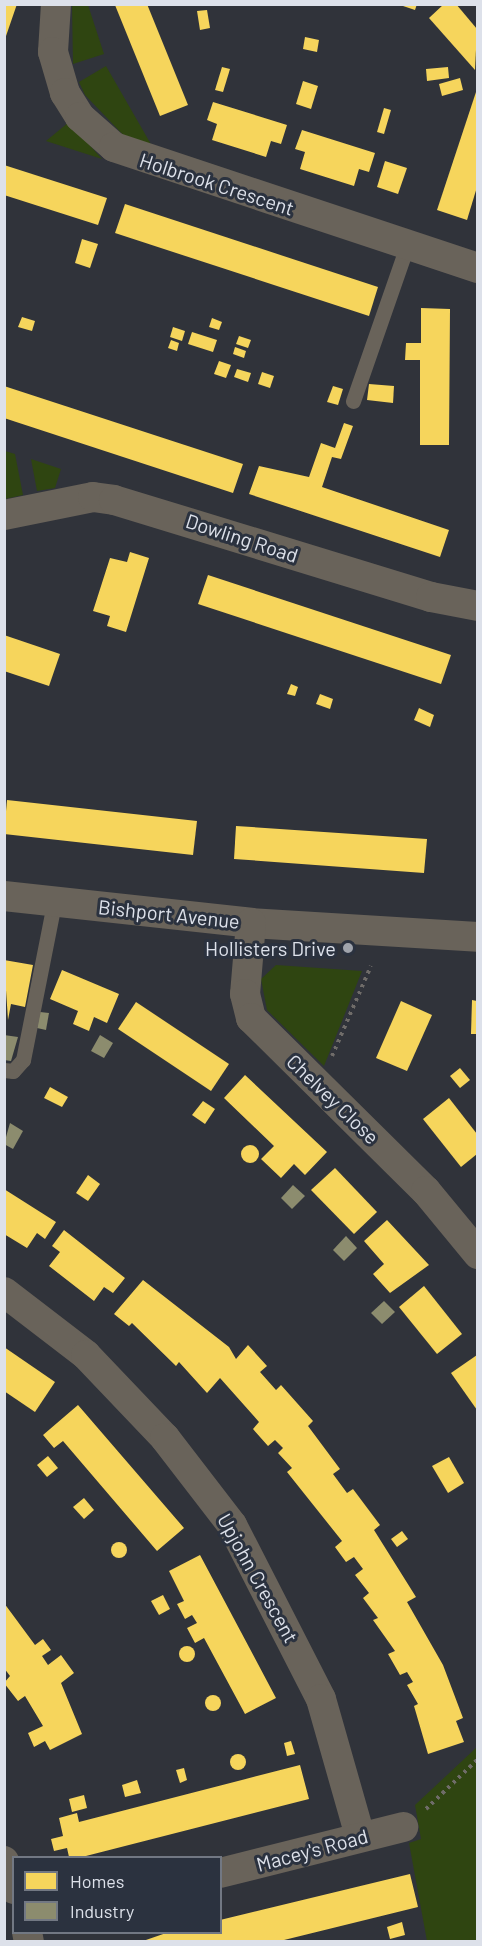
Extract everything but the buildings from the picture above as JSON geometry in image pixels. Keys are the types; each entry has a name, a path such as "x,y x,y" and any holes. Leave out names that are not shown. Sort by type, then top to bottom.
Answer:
{"street":[{"name":"Holbrook Crescent","path":"56,4 53,52 65,93 80,117 114,147 477,268"},
{"name":"Dowling Road","path":"4,515 93,497 114,500 431,597 477,606"},
{"name":"Bishport Avenue","path":"4,896 251,922 477,937"},
{"name":"Chelvey Close","path":"251,922 245,994 251,1017 426,1191 477,1254"},
{"name":"Upjohn Crescent","path":"4,1292 86,1355 165,1438 232,1525 321,1699 360,1836"},
{"name":"Macey's Road","path":"222,1873 360,1836 403,1827"},
{"path":"4,1861 12,1883"}],"lane":[{"path":"353,401 407,246"},
{"path":"4,1070 13,1071 23,1060 54,903"}],"path":[{"path":"320,1085 370,966"},
{"path":"403,1827 477,1759"}],"green space":[{"path":"72,5 88,5 104,54 73,64"},
{"path":"106,66 156,153 128,140 85,95 79,82"},
{"path":"69,122 102,159 46,141"},
{"path":"5,451 15,454 23,495 5,499"},
{"path":"31,459 61,469 55,488 37,491"},
{"path":"276,965 362,971 324,1066 267,1010 261,979"},
{"path":"477,1747 477,1941 427,1941 409,1843 421,1839 415,1805"}],"place":[{"name":"Hollisters Drive","path":"348,948"}]}
